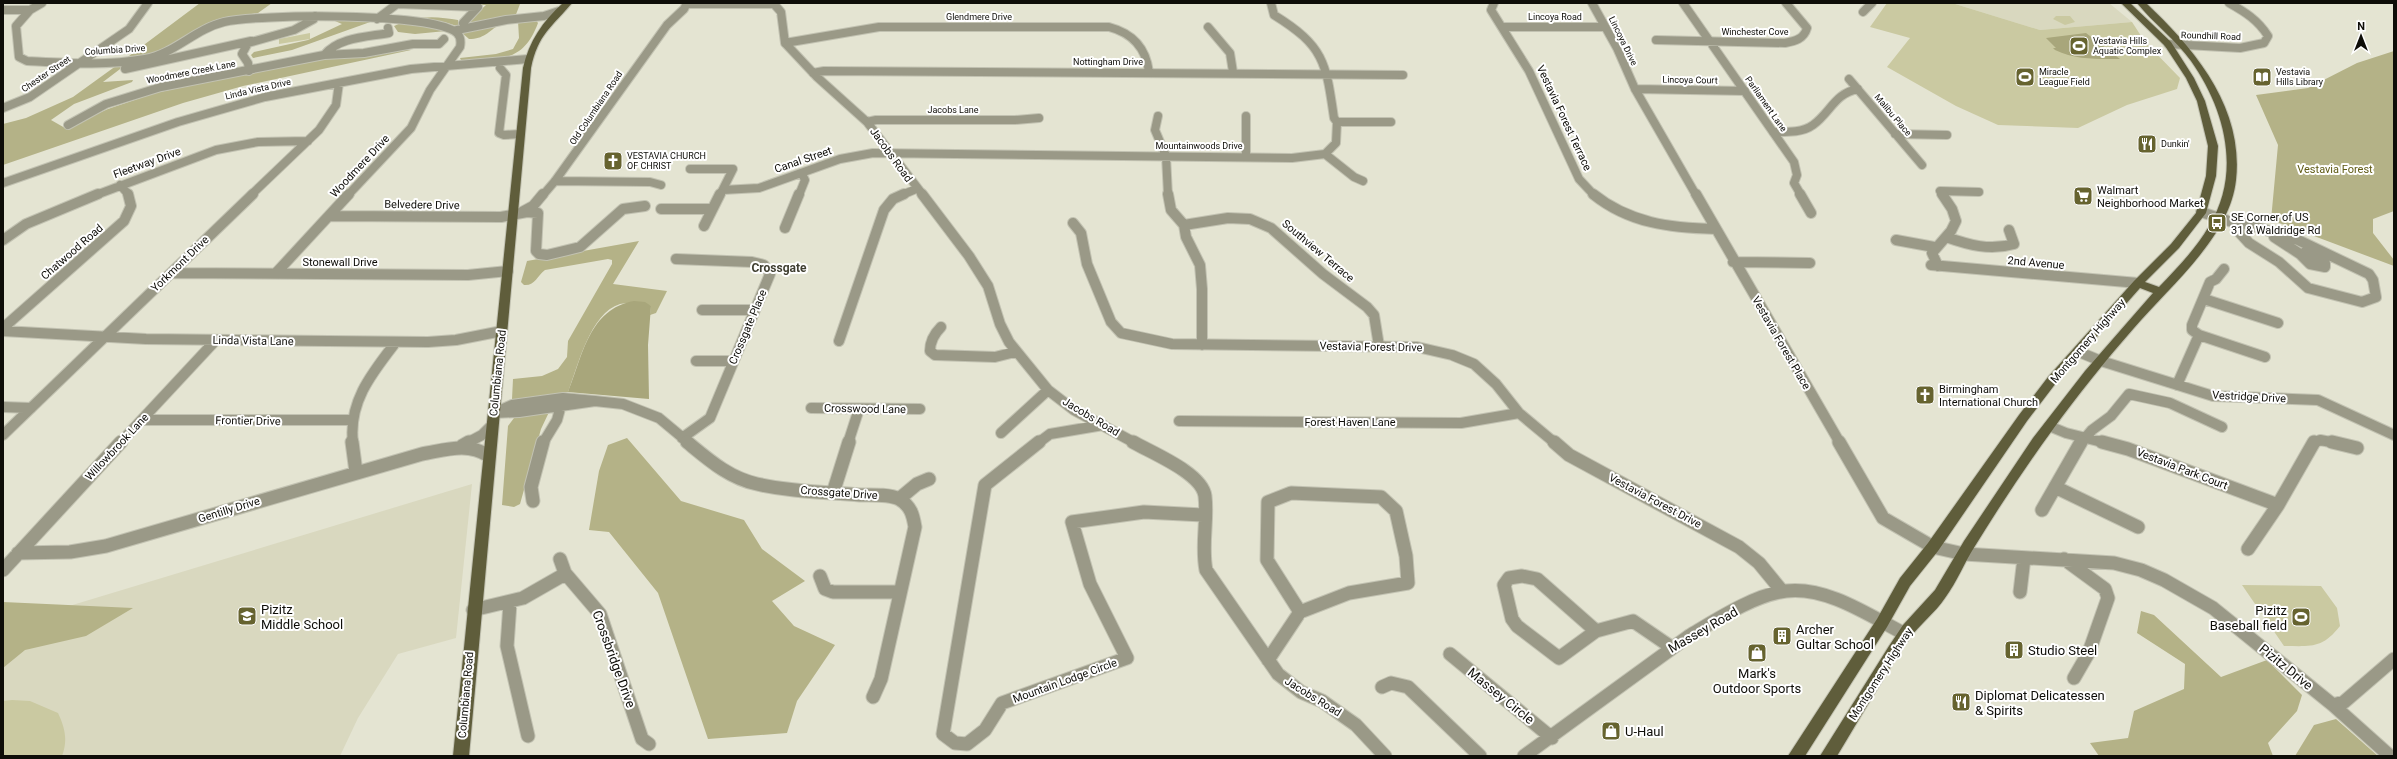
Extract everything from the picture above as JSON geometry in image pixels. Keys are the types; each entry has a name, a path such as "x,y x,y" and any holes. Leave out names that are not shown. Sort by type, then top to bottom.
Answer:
{"main road":[{"name":"Columbiana Road","path":"461,756 473,610 494,419 528,59 534,44 545,27 568,3"},
{"name":"Montgomery Highway","path":"1796,756 1882,623 1905,582 1932,547 2023,418 2052,380 2079,352 2138,284 2175,246 2201,212 2211,176 2214,146 2200,101 2190,78 2168,44 2125,3"},
{"name":"Montgomery Highway","path":"1828,756 1904,634 1939,594 2049,426 2101,361 2209,238 2220,218 2231,182 2233,160 2224,114 2215,93 2183,46 2141,3"},
{"path":"2138,284 2161,292"}],"street":[{"name":"Columbia Drive","path":"42,3 30,10 16,26 19,57 22,60 81,62 132,60 157,56 176,47 206,29 232,19 268,15 380,17 438,25 454,30"},
{"name":"Chester Street","path":"3,108 30,97 129,29 134,24 139,11 148,3"},
{"path":"1271,3 1274,15 1295,27 1314,44 1323,57 1328,74 1334,118 1337,122 1336,143 1325,154 1354,177 1363,181"},
{"name":"Vestavia Forest Terrace","path":"1494,3 1491,10 1504,27 1524,60 1579,179 1592,194 1618,212 1652,224 1677,229 1716,229"},
{"name":"Lincoya Drive","path":"1592,3 1635,89"},
{"name":"Parliament Lane","path":"1683,3 1794,162 1797,175 1794,183 1811,213"},
{"name":"Winchester Cove","path":"1710,41 1785,43 1802,38 1807,28 1786,3"},
{"path":"1863,12 1872,3"},
{"name":"Roundhill Road","path":"2168,44 2240,48 2264,43 2268,36 2260,23 2251,15 2229,3"},
{"path":"264,12 380,17 397,4 478,7 463,23"},
{"path":"687,4 776,4 782,14 782,38 785,43"},
{"name":"Old Columbiana Road","path":"514,215 533,206 555,182 667,25 687,4"},
{"path":"3,10 30,10"},
{"path":"454,30 506,20 538,17 559,11"},
{"path":"125,68 290,32 314,19 315,16"},
{"path":"538,17 545,27"},
{"name":"Glendmere Drive","path":"785,43 879,27 1109,27 1125,32 1135,40 1148,61 1149,72"},
{"path":"1208,27 1230,53 1234,72"},
{"name":"Lincoya Road","path":"1504,27 1605,27"},
{"path":"324,55 328,50 340,44 389,33 388,28"},
{"name":"Woodmere Drive","path":"276,273 411,128 430,90 449,66 461,43 459,35 454,30"},
{"path":"324,55 364,53 412,44 439,44 444,39"},
{"path":"1656,40 1710,41"},
{"path":"249,71 248,63 242,52 250,41"},
{"name":"Jacobs Road","path":"785,43 814,73 866,122 982,276 991,293 1000,324 1015,352 1048,390 1074,410 1186,471 1194,478 1205,494 1203,556 1206,570 1278,674 1301,692 1322,700 1356,725 1385,756"},
{"name":"Woodmere Creek Lane","path":"68,125 106,104 149,90 324,55"},
{"name":"Linda Vista Drive","path":"3,183 210,112 265,97 411,70 528,59"},
{"path":"500,68 506,75 499,133 504,135 520,134"},
{"name":"Nottingham Drive","path":"814,73 824,71 1234,72 1404,75"},
{"name":"Malibu Place","path":"1848,79 1922,165"},
{"name":"Yorkmont Drive","path":"3,435 308,141 334,111 338,99 339,83"},
{"name":"Lincoya Court","path":"1635,89 1745,91"},
{"name":"Vestavia Forest Place","path":"1635,89 1716,229 1733,262 1883,518 1932,547 1964,554"},
{"path":"1773,132 1806,128 1813,124 1843,92 1858,89"},
{"path":"1158,116 1155,134 1166,156 1167,201 1176,219 1184,225 1184,232 1196,253 1201,270 1202,345"},
{"path":"1246,116 1246,156"},
{"name":"Jacobs Lane","path":"866,122 876,120 1015,120 1039,118"},
{"path":"1337,122 1391,122"},
{"path":"1895,134 1946,135"},
{"name":"Fleetway Drive","path":"3,240 18,229 46,214 120,185 232,146 258,142 308,141"},
{"name":"Canal Street","path":"722,190 758,188 859,153 890,155"},
{"name":"Mountainwoods Drive","path":"890,155 1246,156 1292,158 1325,154"},
{"path":"690,169 734,169 704,226"},
{"path":"785,228 805,180 802,174"},
{"path":"555,182 650,182 660,184"},
{"name":"Chatwood Road","path":"3,328 124,221 131,211 132,201 128,191 120,185"},
{"path":"839,341 884,210 893,200 916,189"},
{"path":"1896,240 1934,247 1952,231 1956,222 1955,215 1940,191 1979,192"},
{"name":"Belvedere Drive","path":"330,216 480,217 538,213 536,251 539,254 547,255 580,247 623,209 644,206"},
{"path":"661,209 712,209"},
{"path":"2201,212 2275,237 2300,254 2310,264 2325,267 2325,263 2279,234"},
{"name":"Southview Terrace","path":"1184,225 1235,218 1250,219 1271,228 1323,274 1368,307 1374,315 1379,346"},
{"path":"2240,222 2298,240 2369,274 2373,280 2376,297 2369,301 2362,302 2308,288 2301,284 2275,258 2256,247 2236,228 2234,223 2240,222"},
{"name":"Vestavia Forest Drive","path":"1073,223 1081,233 1087,264 1115,327 1121,333 1142,339 1172,344 1379,346 1433,349 1462,358 1484,373 1519,413 1569,455 1739,547 1759,563 1782,591"},
{"path":"1946,237 1983,247 2006,247 2014,244 2009,230"},
{"name":"2nd Avenue","path":"1934,247 1932,253 1934,266 2138,284"},
{"name":"Crossgate Place","path":"676,259 752,262 764,265 769,271 769,277 710,418 682,438"},
{"path":"1733,262 1810,263"},
{"path":"2224,270 2216,279 2210,282 2192,326 2192,330 2199,336 2265,357"},
{"name":"Stonewall Drive","path":"172,273 468,275 508,271"},
{"path":"2204,299 2278,322"},
{"path":"702,310 755,310"},
{"path":"941,327 932,337 930,351 935,355 994,357 1015,352"},
{"name":"Linda Vista Lane","path":"3,331 146,339 445,342 502,331"},
{"path":"2177,385 2199,336"},
{"name":"Willowbrook Lane","path":"18,553 216,340"},
{"path":"356,472 352,420 365,385 396,342"},
{"name":"Vestridge Drive","path":"2079,352 2101,361 2213,396 2318,400 2365,420 2394,436"},
{"path":"696,362 733,361"},
{"path":"1001,433 1048,390"},
{"path":"2042,510 2085,438 2092,430 2111,416 2129,394 2170,402 2222,427"},
{"path":"533,501 531,487 543,443 557,420 562,401"},
{"name":"Crossgate Drive","path":"494,419 510,413 562,401 595,401 623,404 659,418 718,467 742,479 772,487 883,496 899,499"},
{"path":"3,407 31,408"},
{"name":"Crosswood Lane","path":"811,408 920,409"},
{"path":"833,492 859,409"},
{"name":"Forest Haven Lane","path":"1180,421 1461,423 1519,413"},
{"name":"Gentilly Drive","path":"459,447 482,435 494,419"},
{"name":"Frontier Drive","path":"143,420 352,420"},
{"name":"Mountain Lodge Circle","path":"1103,425 1050,434 984,485 943,734 955,743 967,744 985,730 1002,703 1127,658 1090,584 1072,522 1144,512 1204,515"},
{"name":"Vestavia Park Court","path":"2049,426 2085,438 2128,449 2278,505"},
{"path":"2248,549 2278,505 2315,441 2324,439 2348,448 2357,448"},
{"name":"Gentilly Drive","path":"18,553 70,552 106,546 422,454 459,447 478,449 489,456"},
{"path":"873,697 881,679 915,522 912,511 899,499 917,484 929,479"},
{"path":"2055,487 2138,527"},
{"path":"1268,660 1300,612 1350,593 1408,583 1406,556 1396,511 1381,497 1291,492 1268,502 1267,560 1300,612"},
{"path":"3,570 18,553"},
{"name":"Pizitz Drive","path":"1964,554 2114,563 2164,580 2213,608 2333,705 2390,756"},
{"path":"2020,592 2024,558"},
{"name":"Crossbridge Drive","path":"560,559 560,564 565,574 596,606 600,614 642,738 649,744"},
{"path":"2064,559 2105,589 2108,598 2089,652 2074,678"},
{"path":"473,610 510,603 539,591 565,574"},
{"path":"820,576 825,589 834,592 900,592"},
{"path":"1596,631 1537,579 1522,576 1509,578 1504,585 1512,619 1517,626 1559,658 1596,631 1633,621 1670,647"},
{"name":"Massey Road","path":"1524,756 1552,738 1670,647 1724,615 1782,591 1812,593 1840,603 1904,634"},
{"path":"510,603 507,646 528,736"},
{"name":"Massey Circle","path":"1450,654 1552,738"},
{"path":"2333,705 2344,702 2394,659"},
{"path":"1382,687 1391,683 1408,687 1480,756"}],"shaded area":[{"path":"1887,3 1952,3 2040,30 2132,22 2145,42 2180,78 2177,89 2127,105 2078,128 1998,125 1956,106 1887,67 1910,38 1870,27"},
{"path":"1952,3 2109,3 2132,22 2040,30"},
{"path":"2056,16 2070,16 2075,22 2065,25 2053,19"},
{"path":"310,33 310,39 279,44 279,39"},
{"name":"Vestavia Hills Aquatic Complex","path":"2086,33 2120,59 2071,56 2055,50 2053,48 2056,48 2046,38"},
{"path":"634,301 645,302 651,306 648,345 649,399 568,392 584,349 597,324 607,313 619,306"},
{"name":"Pizitz Middle School","path":"472,484 456,638 398,654 358,718 340,756 3,756 3,626"},
{"name":"Pizitz Baseball field","path":"2242,585 2321,586 2337,608 2340,626 2327,639 2315,645 2284,646"},
{"path":"3,701 30,701 58,713 65,734 65,745 62,756 3,756"}],"green space":[{"path":"200,3 272,3 258,13 229,18 159,53 125,59"},
{"path":"404,3 520,4 515,17 460,27 444,22 415,20 430,17 458,20 458,24 465,24 486,5"},
{"path":"535,19 538,23 532,36 525,46 517,52 498,59 461,60 460,58 496,54 513,49 519,38 518,21"},
{"path":"335,21 373,21 292,50 253,58 251,55 254,52 308,40 342,24"},
{"path":"401,23 435,26 446,31 415,34 398,32 394,26"},
{"path":"500,24 486,34 474,39 469,39 461,32"},
{"path":"398,49 411,50 243,86 183,103 3,165 3,124 26,118 73,97 120,63 128,63 103,82 133,80 132,82 74,104 51,120 65,128 108,109 155,93 327,57"},
{"name":"Vestavia Forest","path":"2394,51 2394,211 2373,219 2373,233 2394,260 2394,266 2271,220 2278,145 2256,95 2308,88 2357,63"},
{"path":"639,241 613,284 667,291 656,313 650,315 651,306 631,303 623,303 610,309 593,329 586,342 568,392 517,401 512,399 513,379 542,376 558,369 567,357 568,341 612,264 612,260 608,259 545,270 531,284 524,285 521,282 527,261"},
{"path":"550,410 541,429 520,504 514,507 502,505 508,426 514,418"},
{"path":"627,438 681,501 744,520 762,549 805,581 772,601 794,626 835,645 797,701 787,733 708,739 658,593 609,532 589,530 599,471 608,445"},
{"path":"3,602 133,608 86,636 25,650 3,668"},
{"path":"2141,611 2154,615 2221,677 2267,660 2302,695 2297,711 2268,743 2273,756 2099,756 2090,743 2128,738 2134,711 2184,689 2185,664 2137,633"},
{"path":"2336,719 2378,756 2295,756 2314,725"}],"place":[{"name":"Vestavia Hills Aquatic Complex","path":"2079,46"},
{"name":"Miracle League Field","path":"2025,77"},
{"name":"Vestavia Hills Library","path":"2262,77"},
{"name":"Dunkin'","path":"2147,144"},
{"name":"VESTAVIA CHURCH OF CHRIST","path":"613,161"},
{"name":"Walmart Neighborhood Market","path":"2083,196"},
{"name":"SE Corner of US 31 & Waldridge Rd","path":"2217,223"},
{"name":"Birmingham International Church","path":"1925,395"},
{"name":"Pizitz Middle School","path":"247,616"},
{"name":"Pizitz Baseball field","path":"2301,617"},
{"name":"Archer Gultar School","path":"1782,636"},
{"name":"Studio Steel","path":"2014,650"},
{"name":"Mark's Outdoor Sports","path":"1757,653"},
{"name":"Diplomat Delicatessen & Spirits","path":"1961,702"},
{"name":"U-Haul","path":"1611,731"}],"district":[{"name":"Crossgate","path":"779,268"}]}
